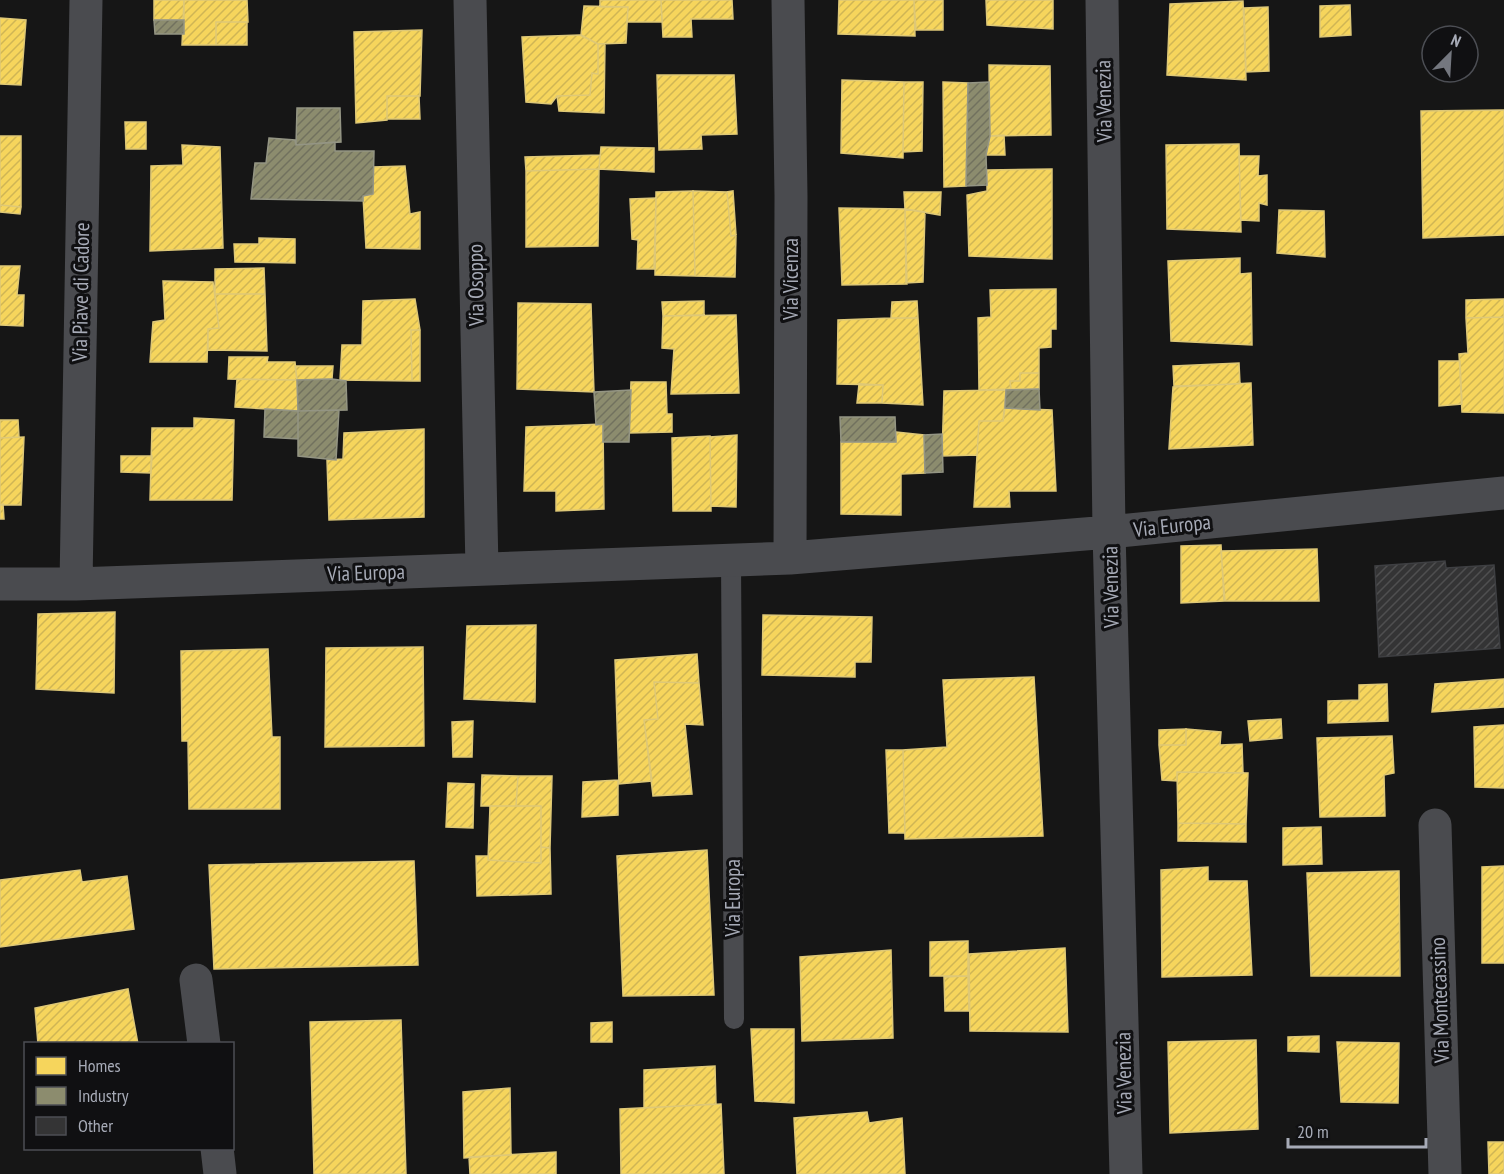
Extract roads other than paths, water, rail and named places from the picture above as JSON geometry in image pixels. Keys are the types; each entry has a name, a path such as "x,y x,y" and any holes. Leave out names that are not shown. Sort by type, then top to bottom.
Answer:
{"street":[{"name":"Via Piave di Cadore","path":"75,584 86,0"},
{"name":"Via Osoppo","path":"470,0 482,569"},
{"name":"Via Vicenza","path":"788,0 791,196 790,558"},
{"name":"Via Venezia","path":"1102,0 1109,532 1126,1174"},
{"name":"Via Europa","path":"0,584 75,584 790,558 1109,532 1504,494"},
{"name":"Via Montecassino","path":"1435,825 1445,1174"},
{"path":"196,980 204,1042"},
{"path":"217,1150 220,1174"}],"lane":[{"name":"Via Europa","path":"731,561 734,1019"}]}
